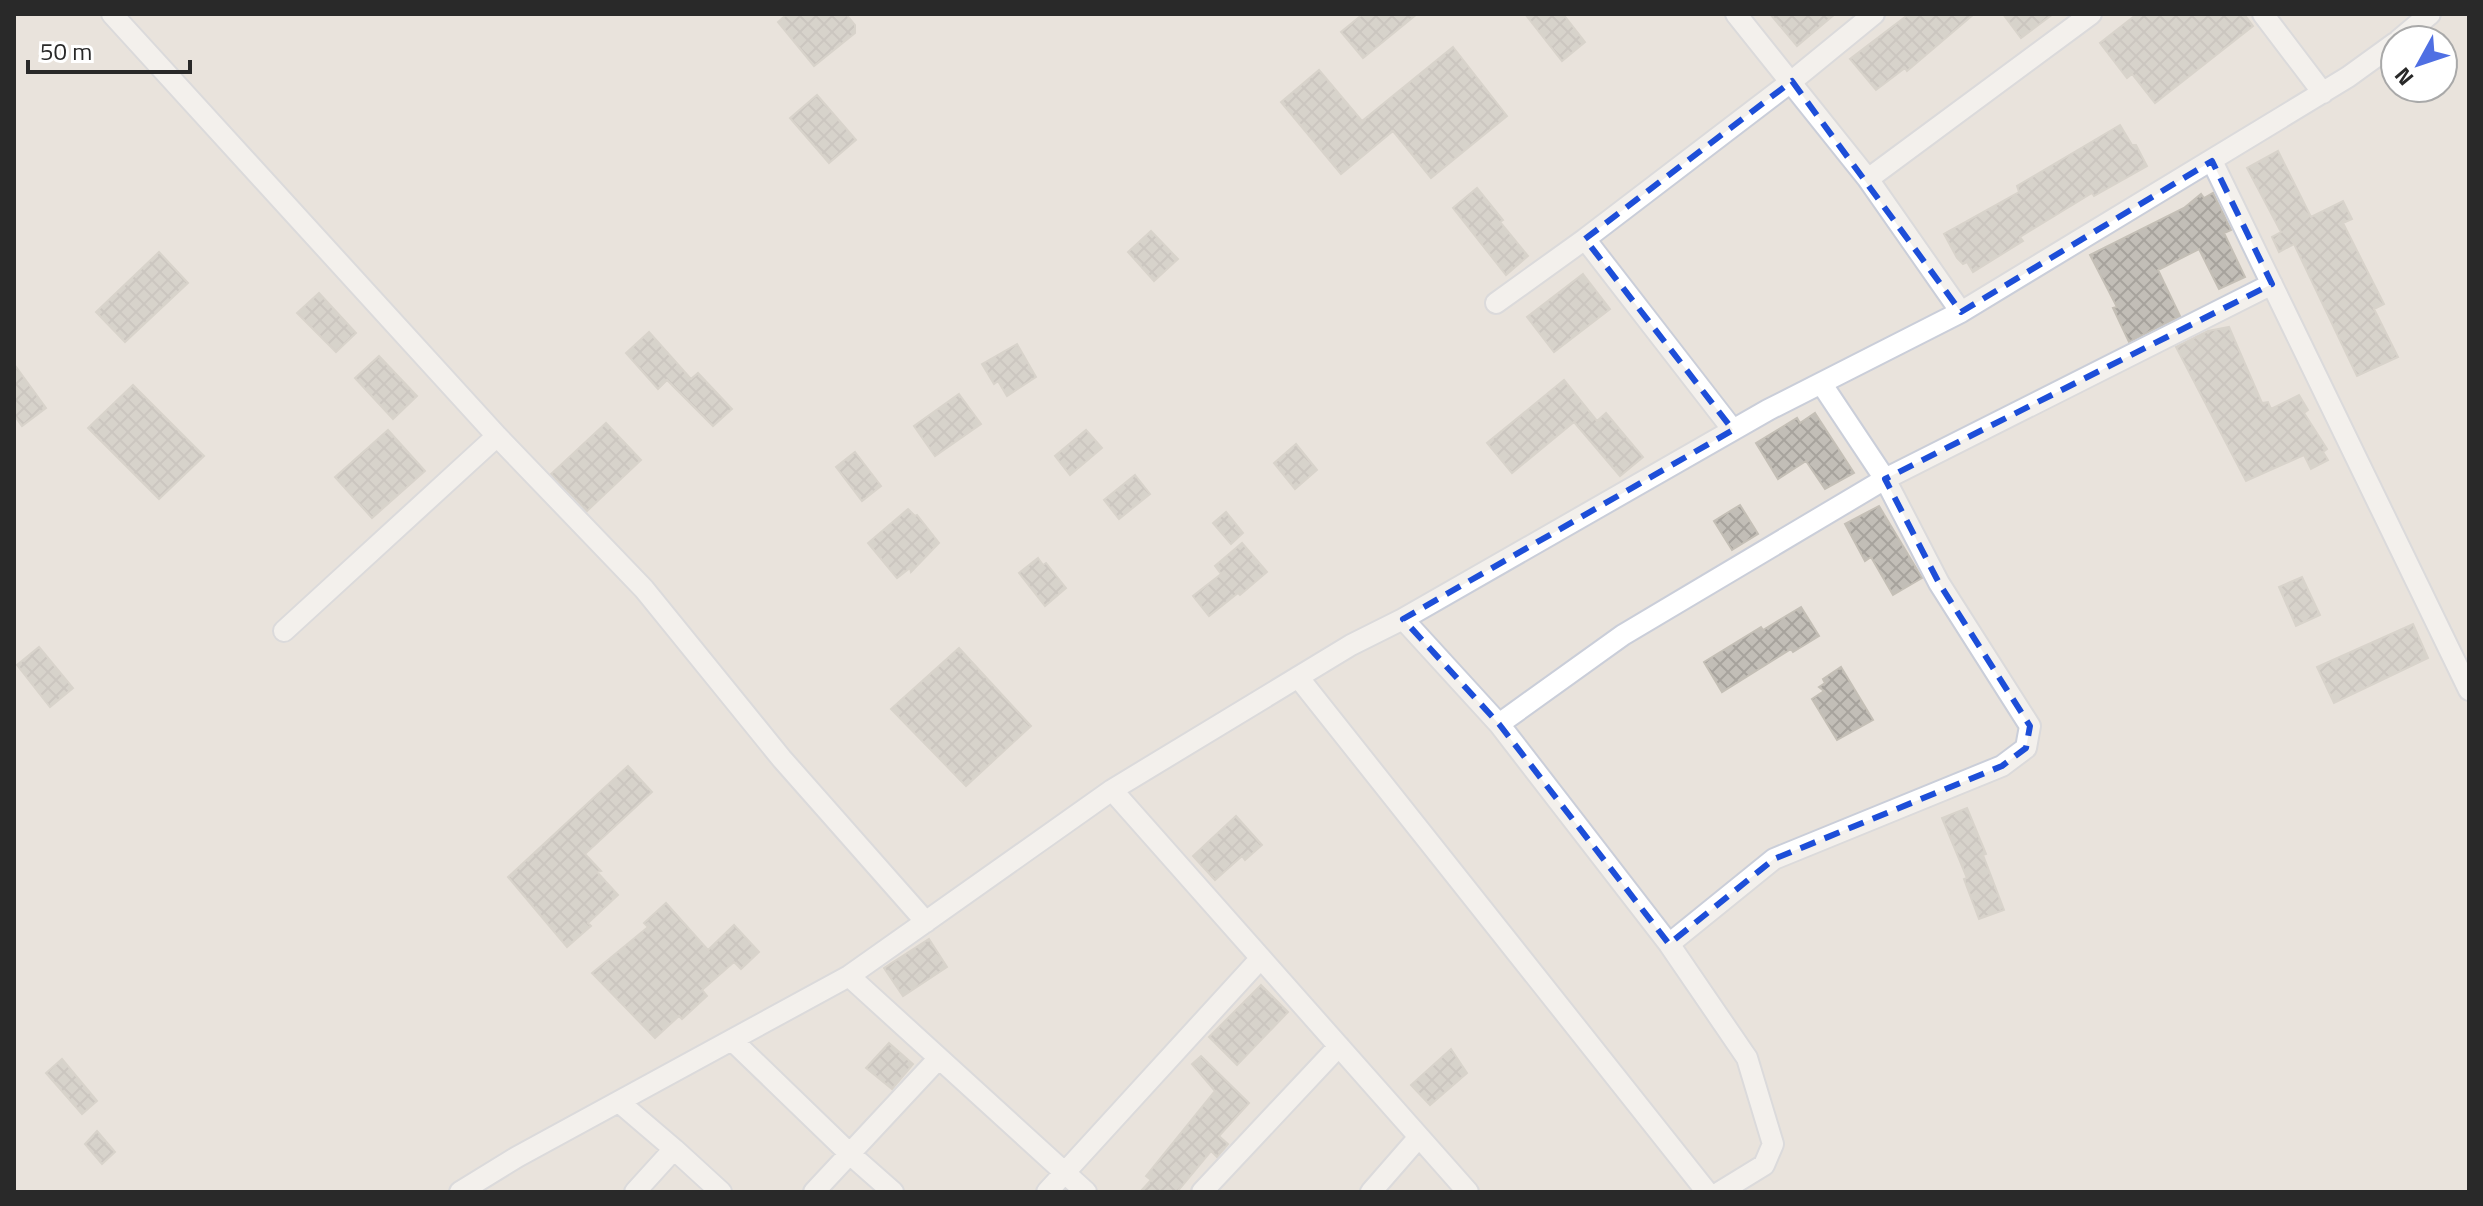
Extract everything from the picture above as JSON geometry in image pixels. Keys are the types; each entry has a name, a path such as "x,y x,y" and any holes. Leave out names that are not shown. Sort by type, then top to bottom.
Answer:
{"street":[{"path":"112,14 497,436 644,589 782,759 926,922"},
{"path":"1736,14 1868,179 1961,312"},
{"path":"1496,303 1792,81 1874,14"},
{"path":"1868,179 2091,14"},
{"path":"2263,14 2323,93"},
{"path":"460,1192 517,1157 849,976 1112,790 1351,645 1403,619 1733,430 1961,312 2323,93 2379,54"},
{"path":"2212,161 2469,690"},
{"path":"1585,239 1733,430"},
{"path":"1499,724 1623,635 1885,479 2272,284"},
{"path":"1669,944 1774,859 2002,766 2026,748 2030,726 1939,583 1885,479 1821,383"},
{"path":"284,631 497,436"},
{"path":"1403,619 1499,724 1669,944 1747,1058 1773,1144 1764,1165 1720,1192"},
{"path":"1298,677 1707,1192"},
{"path":"1112,790 1468,1192"},
{"path":"1047,1192 1261,958"},
{"path":"849,976 1086,1192"},
{"path":"733,1041 893,1192"},
{"path":"1202,1192 1339,1046"},
{"path":"814,1192 939,1058"},
{"path":"619,1102 721,1192"},
{"path":"1371,1192 1419,1137"},
{"path":"635,1192 674,1149"}],"highlighted area":[{"path":"1792,81 1961,312 2212,161 2272,284 1885,479 1939,583 2030,726 2026,748 2002,766 1774,859 1669,944 1499,724 1403,619 1733,430 1585,239"}],"building":[{"path":"787,14 846,14 855,25 855,33 814,66 778,22"},
{"path":"1363,14 1417,14 1363,58 1341,32"},
{"path":"1525,14 1563,14 1585,42 1562,61"},
{"path":"1770,14 1835,14 1797,46"},
{"path":"1909,14 1974,14 1907,71 1905,68 1876,90 1850,59"},
{"path":"2003,14 2053,14 2021,38"},
{"path":"2137,14 2244,14 2253,26 2155,103 2132,74 2127,78 2100,43"},
{"path":"1453,47 1507,116 1431,178 1393,131 1341,174 1281,102 1319,70 1362,121"},
{"path":"817,95 856,140 829,163 790,118"},
{"path":"2120,125 2147,166 2094,196 2092,193 2020,237 2023,241 1973,272 1967,262 1963,264 1957,258 1944,234 2019,192 2017,186"},
{"path":"2278,151 2311,217 2343,201 2352,219 2343,223 2384,304 2374,309 2398,357 2357,376 2294,244 2279,252 2272,237 2281,232 2247,168"},
{"path":"1477,188 1528,256 1506,275 1453,208"},
{"path":"2213,193 2231,230 2224,233 2245,277 2219,289 2199,249 2158,270 2180,316 2129,342 2113,308 2117,307 2090,255 2184,208 2201,194 2204,198"},
{"path":"1151,231 1178,259 1154,281 1128,252"},
{"path":"159,252 188,283 125,342 96,312"},
{"path":"1583,274 1610,309 1554,352 1527,317"},
{"path":"319,293 356,333 336,352 297,313"},
{"path":"2229,327 2262,403 2268,402 2271,409 2299,395 2308,410 2304,413 2327,449 2323,452 2328,460 2311,469 2304,455 2246,481 2176,347 2208,331"},
{"path":"649,332 691,379 698,373 732,409 713,426 667,380 658,389 626,353"},
{"path":"1017,344 1036,377 1007,396 998,381 994,384 982,364"},
{"path":"379,356 417,396 393,419 355,378"},
{"path":"14,364 46,408 22,426 14,415"},
{"path":"1564,380 1597,421 1606,413 1643,457 1620,476 1574,422 1512,473 1487,443"},
{"path":"133,385 204,456 159,499 88,428"},
{"path":"959,394 981,424 935,456 914,426"},
{"path":"1815,413 1854,473 1825,489 1806,461 1778,479 1756,443 1797,418 1800,423"},
{"path":"606,423 641,460 587,511 551,474"},
{"path":"388,430 425,471 372,518 335,477"},
{"path":"1086,430 1102,448 1070,475 1055,456"},
{"path":"1296,444 1317,470 1295,489 1274,463"},
{"path":"855,452 881,486 862,501 836,467"},
{"path":"1135,475 1150,494 1119,519 1104,500"},
{"path":"1740,505 1758,534 1732,550 1714,521"},
{"path":"1879,506 1922,578 1893,595 1871,557 1865,561 1845,524"},
{"path":"908,509 917,515 939,543 911,572 910,568 897,578 868,543"},
{"path":"1226,512 1243,533 1231,544 1213,523"},
{"path":"1242,543 1267,572 1209,616 1193,596 1221,574 1215,566"},
{"path":"1038,558 1043,565 1046,563 1066,588 1045,606 1019,573"},
{"path":"2302,577 2320,615 2296,626 2279,587"},
{"path":"1801,607 1819,636 1793,652 1791,649 1722,692 1704,662"},
{"path":"2413,624 2428,658 2334,703 2317,667"},
{"path":"39,647 73,688 50,707 17,665"},
{"path":"959,648 1031,726 966,786 891,709"},
{"path":"1841,667 1873,720 1837,740 1812,699 1824,691 1819,687 1825,683 1823,679"},
{"path":"628,766 652,792 585,854 618,895 588,923 591,926 567,947 508,877"},
{"path":"1967,808 2004,910 1979,919 1964,879 1967,878 1942,818"},
{"path":"1236,816 1262,845 1245,860 1242,856 1215,880 1193,856"},
{"path":"666,903 708,950 734,925 759,952 741,969 734,962 702,990 707,996 655,1038 592,973 648,927 644,923"},
{"path":"929,939 947,967 903,996 884,968"},
{"path":"1261,985 1288,1012 1237,1065 1209,1037"},
{"path":"889,1043 913,1064 892,1089 866,1068"},
{"path":"1451,1049 1467,1073 1430,1105 1411,1085"},
{"path":"1201,1056 1249,1103 1219,1136 1228,1144 1217,1157 1211,1151 1177,1192 1140,1192 1151,1180 1146,1176 1215,1091 1192,1064"},
{"path":"62,1059 97,1101 82,1114 46,1073"},
{"path":"97,1131 115,1152 102,1164 85,1144"}]}
